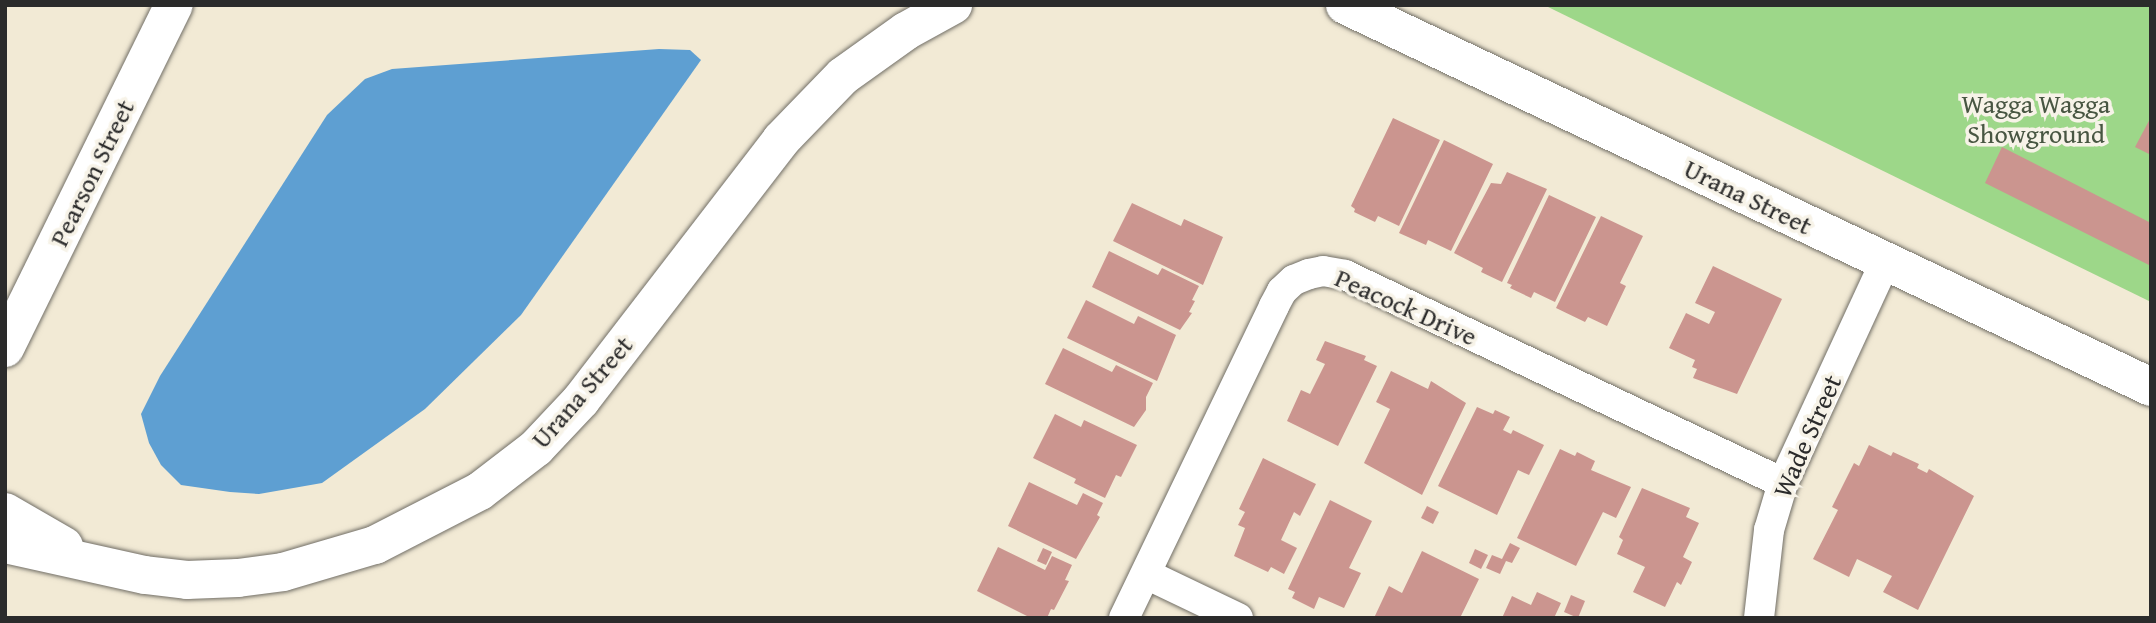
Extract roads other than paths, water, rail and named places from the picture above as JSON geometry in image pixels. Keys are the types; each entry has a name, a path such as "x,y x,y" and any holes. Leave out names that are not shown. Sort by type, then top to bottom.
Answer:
{"street":[{"name":"Pearson Street","path":"7,348 174,5"},
{"name":"Urana Street","path":"5,544 100,567 187,580 238,578 283,572 375,545 480,491 536,448 580,400 781,140 842,75 906,31 953,5"},
{"name":"Urana Street","path":"1345,5 2151,387"},
{"name":"Wade Street","path":"1759,618 1769,530 1783,483 1885,262"},
{"name":"Peacock Drive","path":"1124,618 1278,298 1294,280 1323,271 1345,275 1783,483"},
{"name":"Urana Street","path":"5,512 100,567"},
{"path":"1146,574 1238,618"}],"water":[{"path":"659,49 690,50 701,60 521,315 425,409 322,483 259,494 230,492 181,485 161,465 149,443 141,414 160,376 327,115 365,79 392,69"}],"park label":[{"name":"Wagga Wagga Showground","path":"2036,119"}]}
